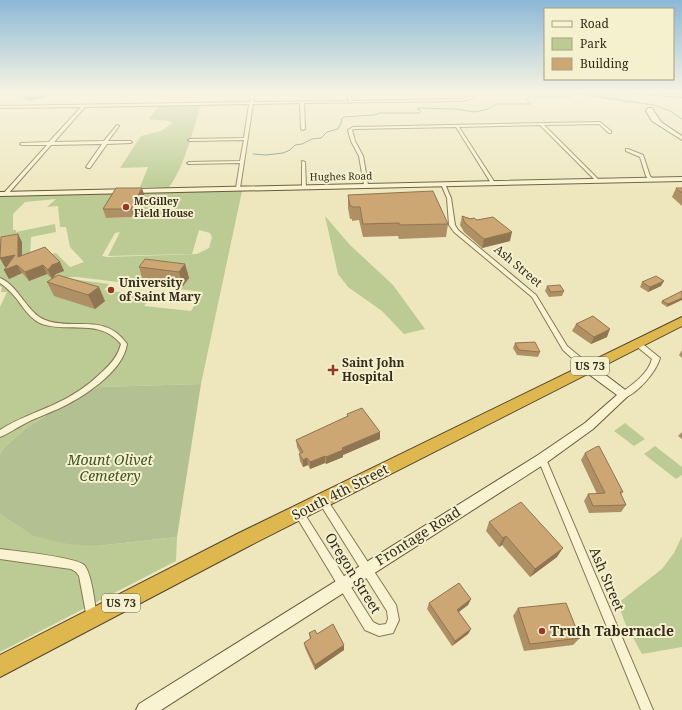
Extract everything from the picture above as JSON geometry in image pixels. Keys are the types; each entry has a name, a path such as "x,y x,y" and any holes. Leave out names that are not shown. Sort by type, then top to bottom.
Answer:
{"highway":[{"name":"South 4th Street","path":"0,666 587,367 682,321"}],"street":[{"path":"2,194 66,125"},
{"path":"238,188 248,125"},
{"path":"366,185 361,156 353,141 350,130 353,128 494,125"},
{"path":"543,125 597,181"},
{"path":"602,125 610,132"},
{"path":"663,125 682,138"},
{"path":"88,167 117,126"},
{"path":"457,126 493,183"},
{"path":"190,140 246,139"},
{"path":"22,144 130,142"},
{"path":"627,150 642,156 648,176 652,180"},
{"path":"189,163 242,162"},
{"path":"303,162 304,187"},
{"name":"Hughes Road","path":"2,194 682,179"},
{"name":"Ash Street","path":"443,184 449,198 452,225 456,231 534,296 565,348 624,395"},
{"path":"0,280 8,286 40,320 50,324 81,325 112,331 120,337 124,344 123,352 112,367 96,382 77,396 56,407 22,420 0,434"},
{"name":"Frontage Road","path":"145,710 542,458 589,426 642,379 655,364 656,358 637,343"},
{"name":"Ash Street","path":"542,458 647,710"},
{"name":"Oregon Street","path":"299,513 369,626 379,631 389,629 394,620 392,609 323,501"},
{"path":"0,554 72,564 80,568 84,575 92,618"}],"green space":[{"path":"170,125 195,125 184,159 169,187 140,187 148,167 120,168 141,136 161,131"},
{"name":"University of Saint Mary","path":"242,191 201,384 99,387 50,413 25,429 3,449 0,455 0,307 7,292 1,292 2,287 0,286 0,196","holes":["144,197 134,217 106,218","56,199 47,207 58,206 60,227 66,227 70,247 84,262 70,267 56,253 30,258 31,237 56,232 55,224 16,232 16,230 13,230 13,214 25,202","199,230 210,233 212,237 209,248 197,254 107,257 102,256 115,233 120,232 108,256 192,254","63,271 56,274 52,279 47,274 29,281 22,273","57,277 76,277 203,292 191,311 144,306 151,296 104,290 109,284"]},
{"path":"325,216 350,245 393,285 425,329 404,334 382,311 348,287 338,274"},
{"name":"Mount Olivet Cemetery","path":"201,384 177,537 97,546 68,544 33,536 0,514 0,455 3,449 25,429 50,413 99,387"},
{"path":"625,423 645,439 634,446 614,431"},
{"path":"655,446 682,467 682,475 676,479 644,454"},
{"path":"0,514 33,536 97,546 177,537 176,561 0,652"},
{"path":"682,536 682,647 642,654 625,623 618,603 662,569 674,553"}],"building":[{"path":"116,188 142,188 131,209 103,209"},
{"path":"676,188 682,188 682,193"},
{"path":"433,191 448,224 363,224 360,207 350,206 348,195"},
{"path":"462,216 477,220 493,217 512,232 484,239 465,223"},
{"path":"18,234 18,257 45,247 60,262 52,265 48,270 43,265 25,272 17,265 4,270 15,255 0,258 1,237"},
{"path":"145,259 185,264 179,272 139,267"},
{"path":"58,275 99,287 88,295 47,282"},
{"path":"656,276 664,281 650,287 642,282"},
{"path":"560,285 564,291 551,292 547,286"},
{"path":"682,291 682,298 668,304 662,301"},
{"path":"593,316 610,329 594,337 576,324"},
{"path":"535,342 540,352 519,350 515,343"},
{"path":"362,408 380,432 342,448 343,450 326,457 325,456 310,462 307,458 303,460 299,454 303,452 296,440"},
{"path":"599,446 623,492 620,492 626,505 593,506 588,494 605,493 585,453"},
{"path":"521,502 563,548 535,569 506,536 503,538 489,522"},
{"path":"459,583 471,599 457,610 471,629 455,641 429,603"},
{"name":"Truth Tabernacle","path":"566,603 580,638 530,644 518,608"},
{"path":"333,624 344,645 315,665 304,643 311,638 309,633 315,630 317,634"}],"waterway":[{"path":"253,154 266,155 283,153 290,150 295,145 302,144 312,139 321,138 327,132 338,129 340,125"}],"place":[{"name":"McGilley Field House","path":"126,207"},
{"name":"University of Saint Mary","path":"111,290"},
{"name":"Saint John Hospital","path":"333,370"},
{"name":"Truth Tabernacle","path":"542,631"}]}
